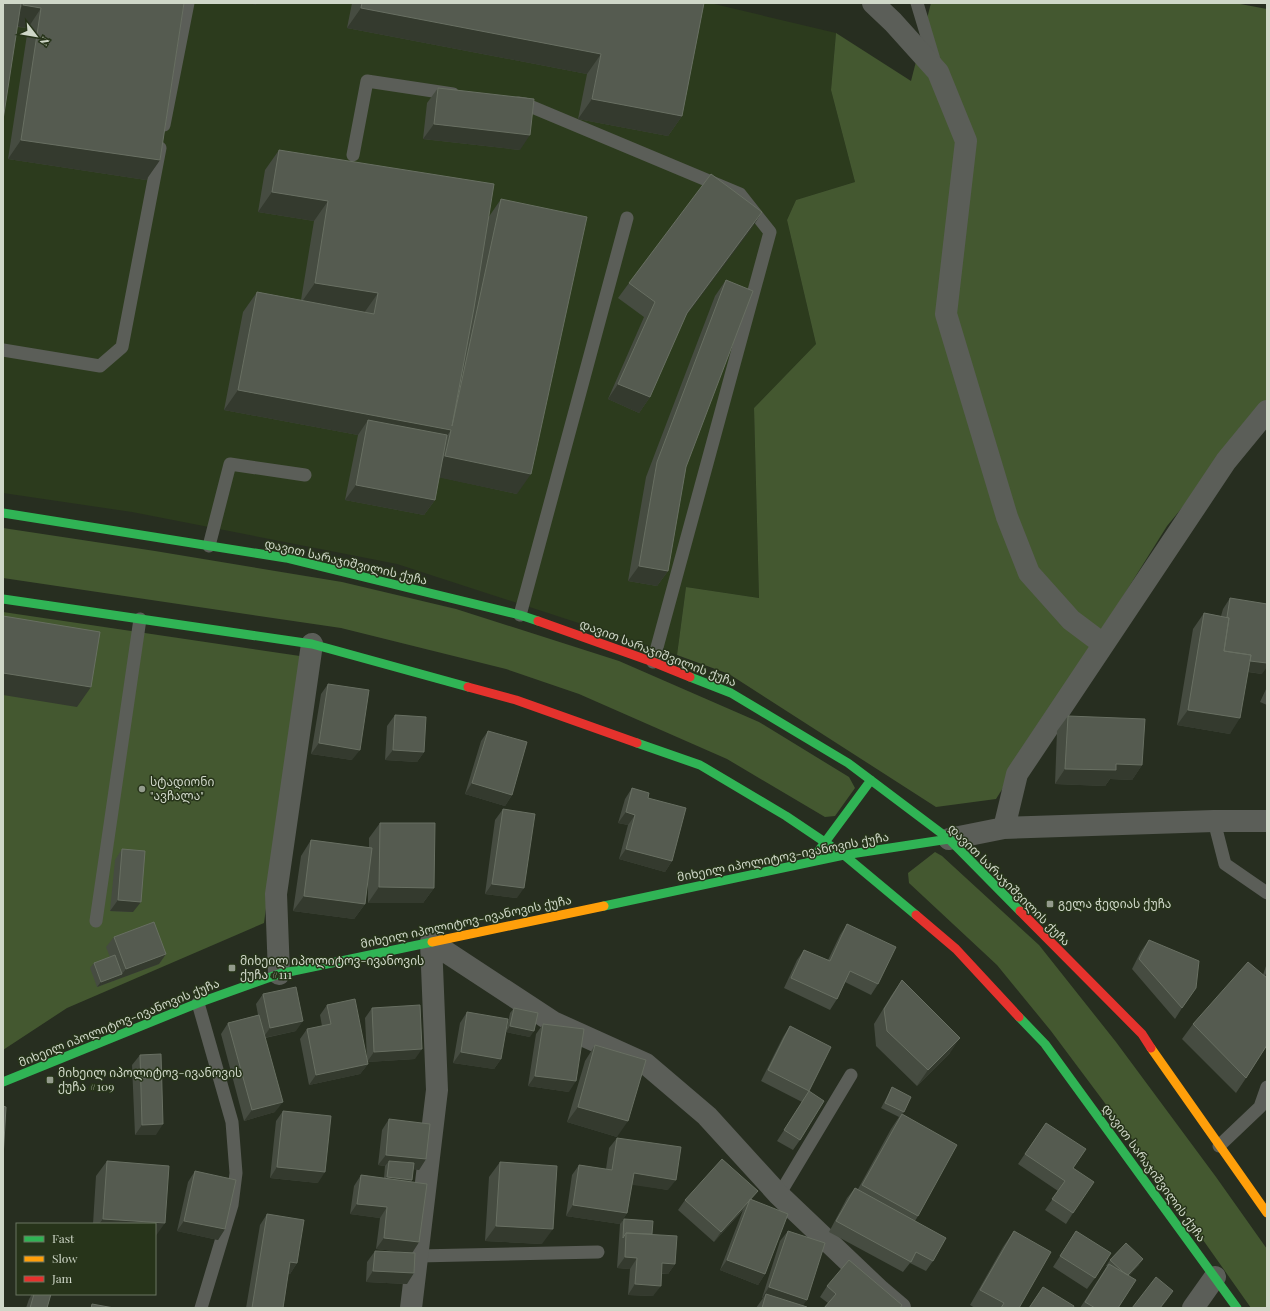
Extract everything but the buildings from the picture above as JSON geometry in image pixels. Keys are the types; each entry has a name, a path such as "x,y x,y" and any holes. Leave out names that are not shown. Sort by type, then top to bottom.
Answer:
{"main road":[{"name":"დავით სარაჯიშვილის ქუჩა","path":"3,513 286,558 520,615 653,662 731,693 848,763 949,839 1142,1034 1267,1213"},
{"name":"დავით სარაჯიშვილის ქუჩა","path":"3,599 312,644 516,700 700,765 786,816 826,842 844,855 956,949 1045,1044 1237,1308"},
{"path":"811,862 871,780"},
{"name":"მიხეილ იპოლიტოვ-ივანოვის ქუჩა","path":"3,1082 198,1003 280,974 844,855 949,839"}],"street":[{"path":"873,3 893,22 938,72 966,141 946,314 1008,516 1029,573 1072,620 1103,644"},
{"path":"1004,828 1017,774 1226,461 1267,411"},
{"path":"280,974 276,894 312,644"},
{"path":"949,839 1004,828 1267,821"},
{"path":"431,942 553,1022 646,1064 707,1116 780,1195 880,1291 900,1308"},
{"path":"411,1308 437,1090 431,942"},
{"path":"1193,1308 1215,1277"}],"lane":[{"path":"3,350 100,366 122,347 188,3"},
{"path":"917,3 938,72"},
{"path":"353,155 367,81 462,95"},
{"path":"509,102 525,104 740,194 770,232 653,662"},
{"path":"520,615 627,218"},
{"path":"209,546 230,464 305,475"},
{"path":"96,921 140,619"},
{"path":"1214,822 1225,864 1267,893"},
{"path":"198,1003 232,1122 236,1173 232,1205 200,1308"},
{"path":"780,1195 851,1075"},
{"path":"1219,1146 1260,1106 1267,1087"},
{"path":"418,1256 598,1252"}],"shaded area":[{"path":"3,3 710,3 836,33 831,90 855,182 796,200 787,220 816,344 754,408 759,598 686,587 677,655 397,564 132,512 3,493"},
{"path":"931,3 1235,3 1267,9 1267,404 1167,526 996,799 936,807 729,674 677,655 686,587 759,598 754,408 816,344 787,220 796,200 855,182 831,90 836,33 911,81"},
{"path":"3,528 342,582 456,609 619,661 759,722 849,777 855,788 835,816 825,817 727,759 579,694 506,669 341,628 3,578"},
{"name":"სტადიონი \"ავჩალა\"","path":"3,612 300,656 264,923 67,1008 3,1050"},
{"path":"935,852 942,856 1039,945 1116,1042 1216,1177 1267,1249 1267,1308 1251,1308 1134,1142 1051,1031 997,965 909,883 908,873"}],"traffic: fast":[{"path":"3,513 286,558 520,615 538,621"},
{"path":"3,599 312,644 468,687"},
{"path":"690,677 731,693 848,763 949,839 1020,911"},
{"path":"637,743 700,765 786,816 844,855 916,915"},
{"path":"817,853 871,780"},
{"path":"604,906 844,855 949,839"},
{"path":"3,1082 198,1003 279,974 432,942"},
{"path":"1019,1017 1045,1044 1237,1308"}],"traffic: slow":[{"path":"432,942 604,906"},
{"path":"1151,1048 1267,1213"}],"traffic: jam":[{"path":"538,621 653,662 690,677"},
{"path":"468,687 516,700 637,743"},
{"path":"1020,911 1142,1034 1151,1048"},
{"path":"916,915 956,949 1019,1017"}],"place":[{"name":"სტადიონი \"ავჩალა\"","path":"142,789"},
{"name":"გელა ჭედიას ქუჩა","path":"1050,904"},
{"name":"მიხეილ იპოლიტოვ-ივანოვის ქუჩა #111","path":"232,968"},
{"name":"მიხეილ იპოლიტოვ-ივანოვის ქუჩა #109","path":"50,1080"}]}
